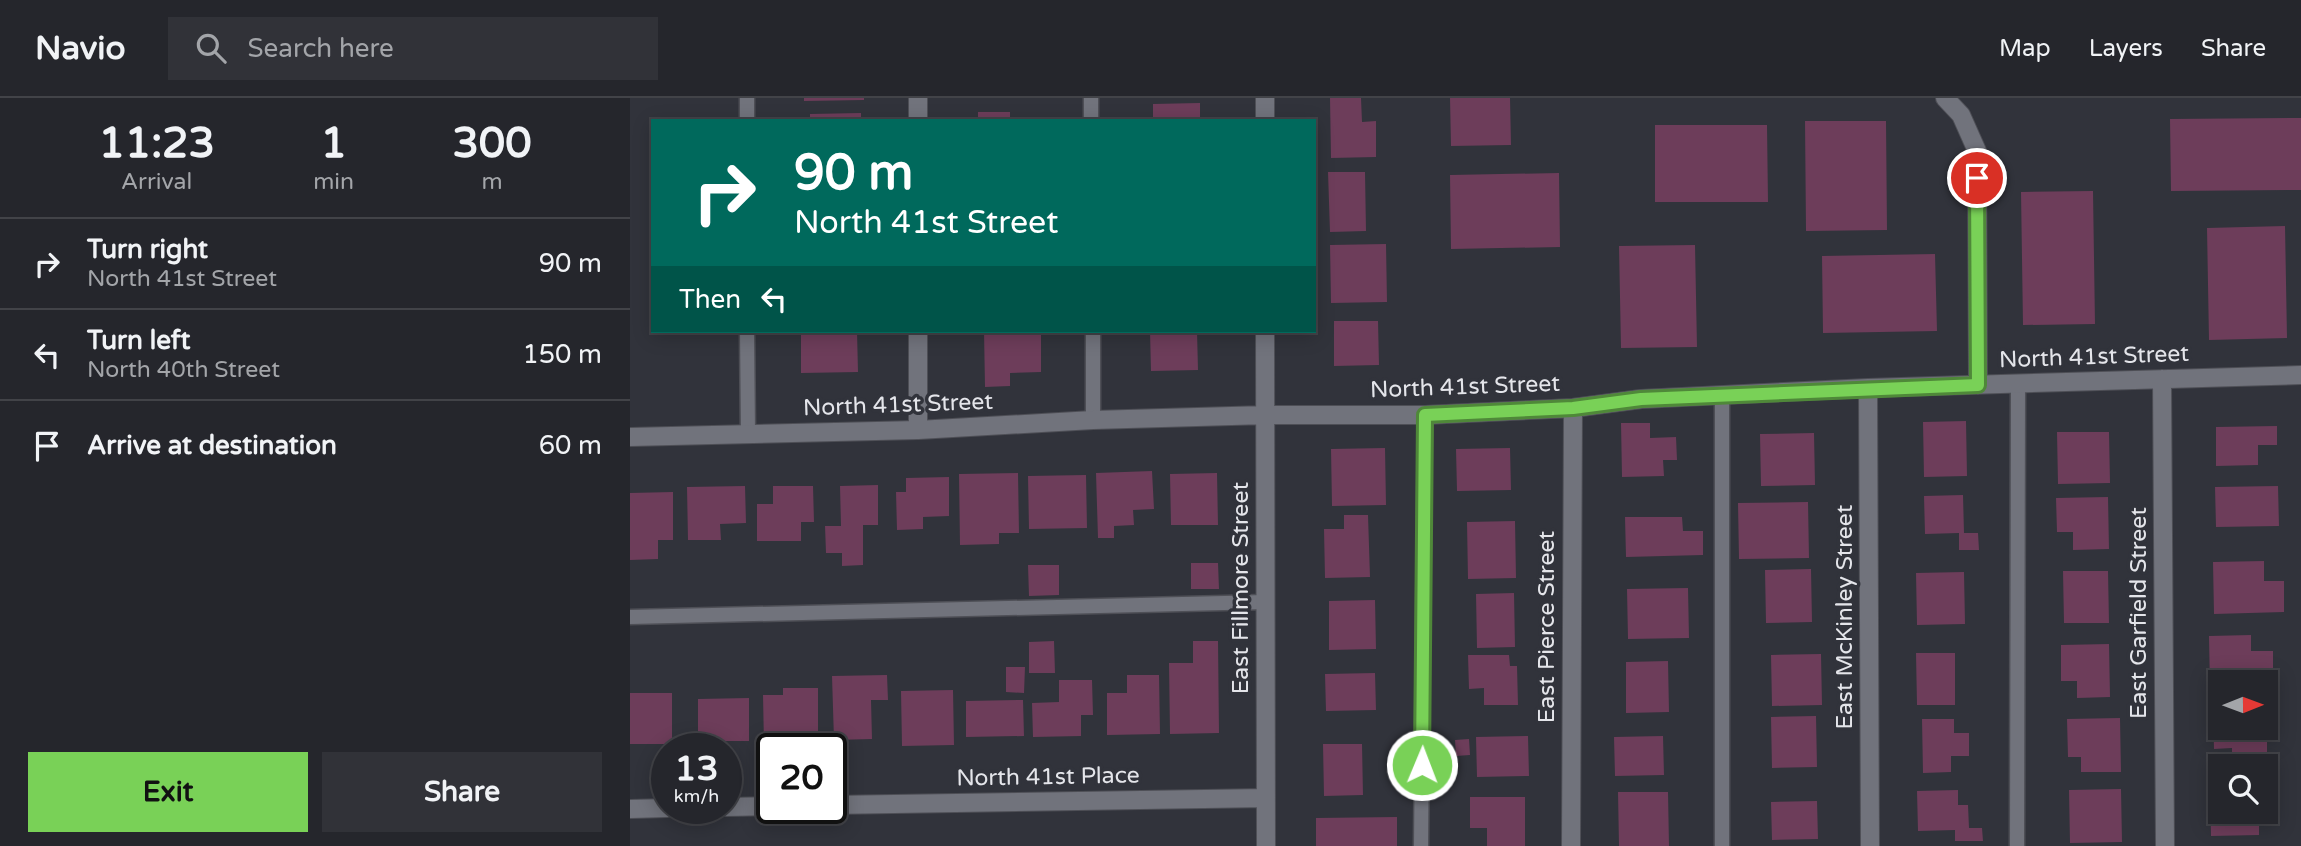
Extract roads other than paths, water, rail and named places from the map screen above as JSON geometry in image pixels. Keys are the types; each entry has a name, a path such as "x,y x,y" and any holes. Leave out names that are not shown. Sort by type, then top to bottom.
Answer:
{"street":[{"path":"918,98 918,119"},
{"path":"1265,98 1265,119"},
{"path":"1945,98 1961,115 1977,151 1978,385"},
{"path":"918,333 918,430"},
{"name":"East Fillmore Street","path":"1265,333 1266,846"},
{"name":"North 41st Street","path":"630,437 918,430 1093,420 1266,415 1425,415 1573,408 1641,399 1868,388 2301,374"},
{"name":"East Garfield Street","path":"2162,379 2165,846"},
{"name":"East McKinley Street","path":"1868,388 1870,846"},
{"name":"East Pierce Street","path":"1571,846 1573,408"},
{"name":"North 41st Place","path":"847,805 1266,797"},
{"path":"630,809 651,808"}],"lane":[{"path":"747,98 747,119"},
{"path":"1091,98 1091,119"},
{"path":"747,333 748,434"},
{"path":"1093,333 1093,420"},
{"path":"2017,846 2018,384"},
{"path":"1722,395 1722,846"},
{"path":"1421,846 1425,415"},
{"path":"630,617 1266,602"}]}
